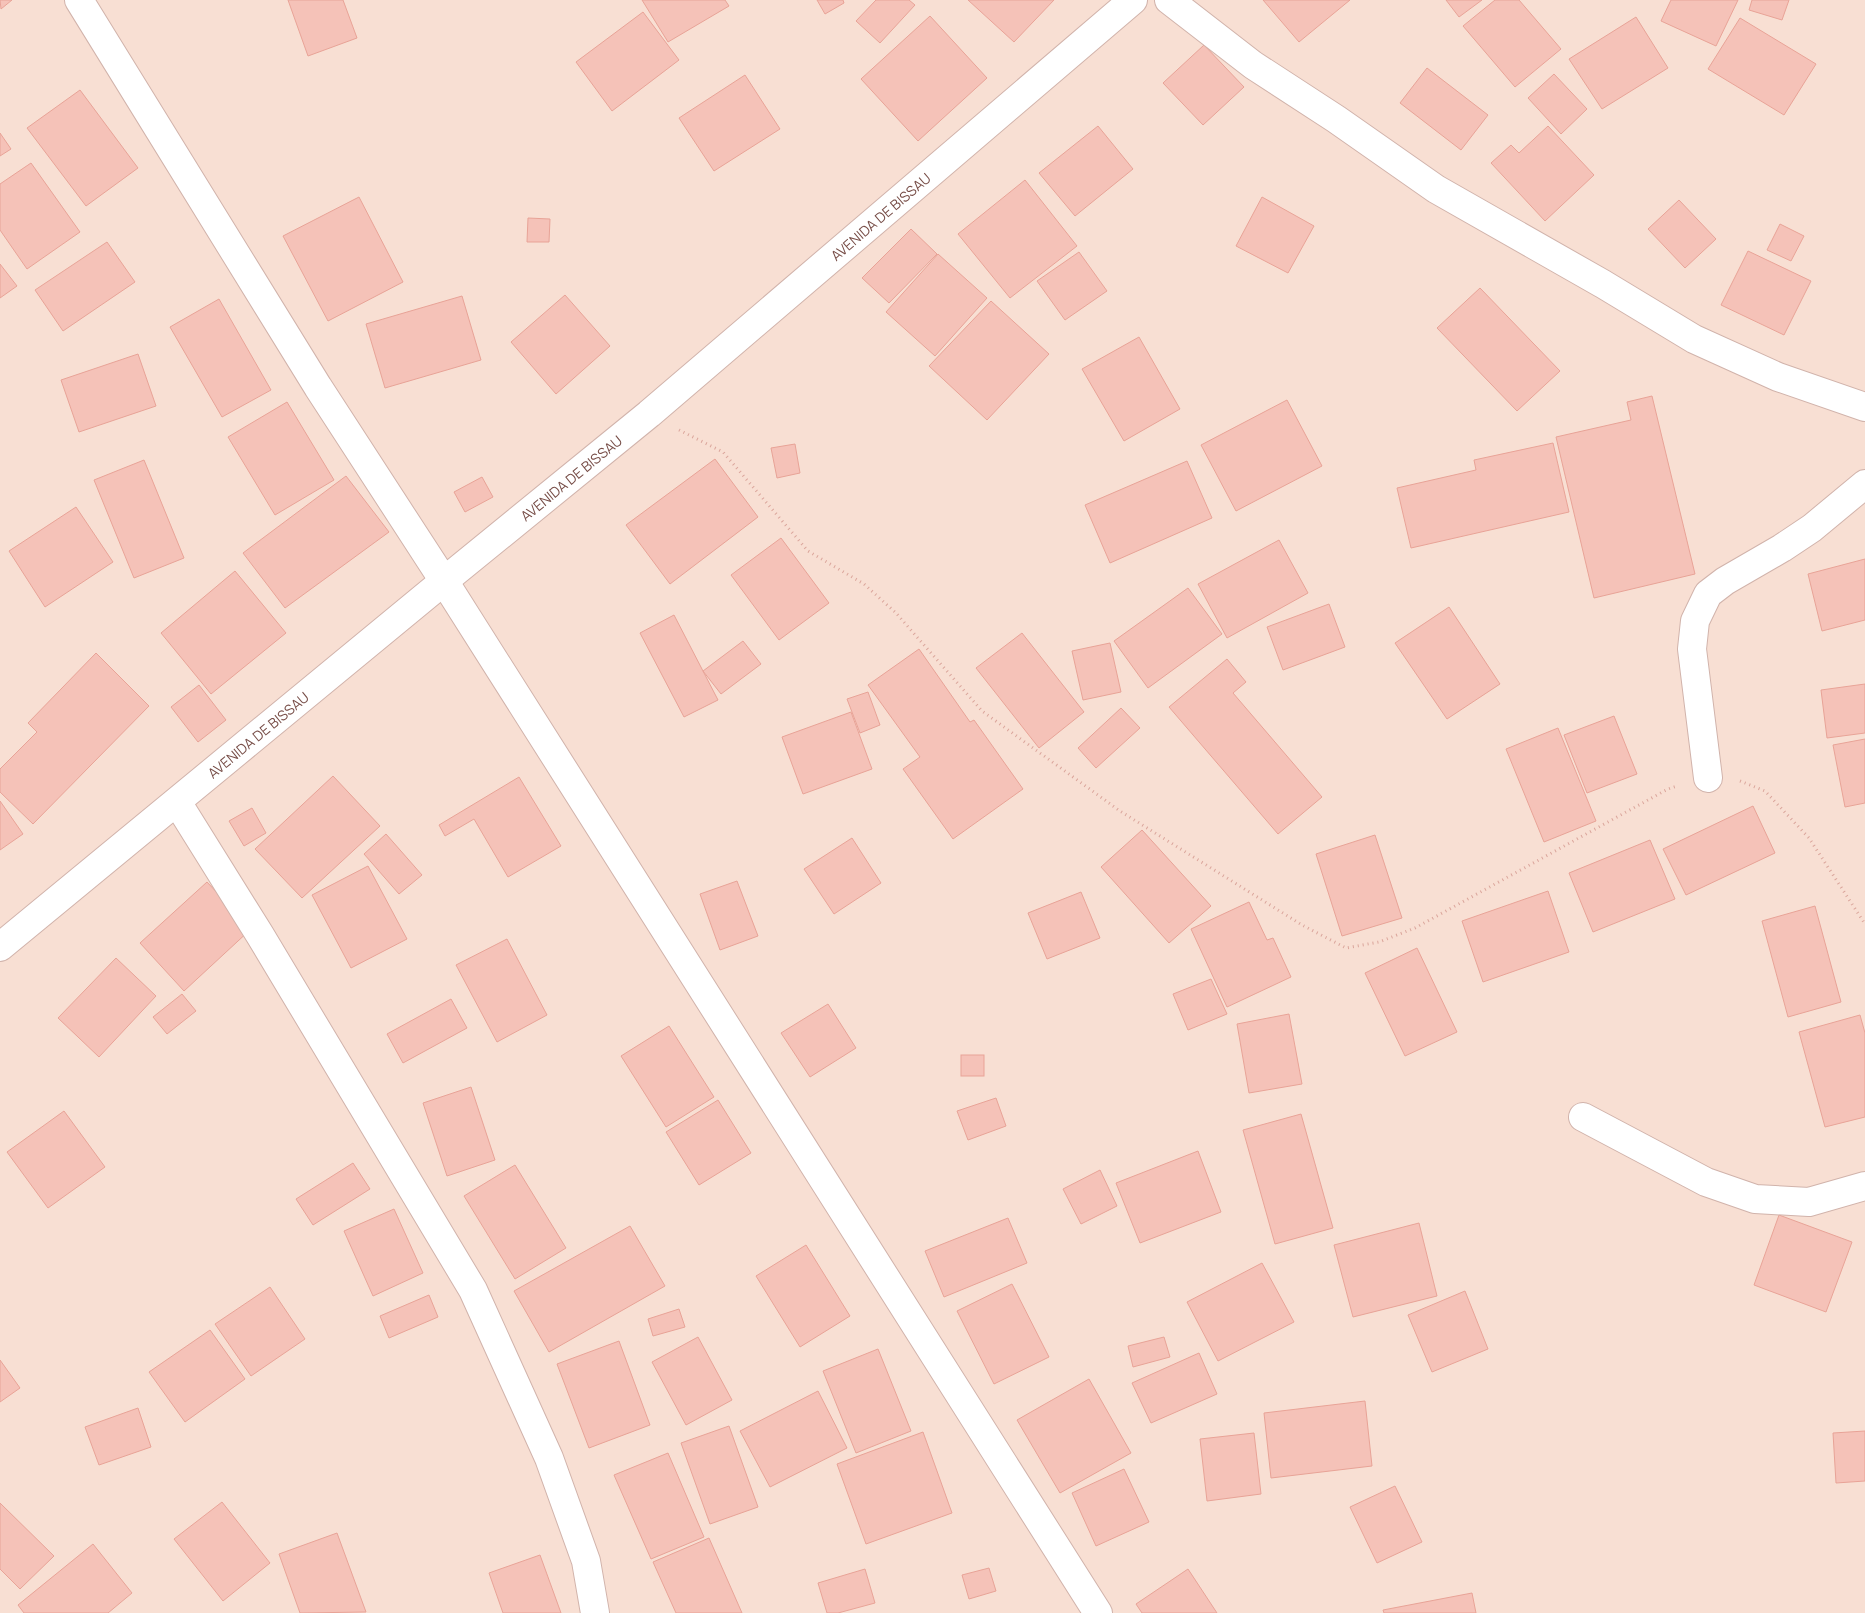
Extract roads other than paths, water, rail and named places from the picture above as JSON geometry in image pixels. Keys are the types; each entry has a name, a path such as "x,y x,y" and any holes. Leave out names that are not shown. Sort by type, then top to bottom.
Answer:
{"street":[{"path":"79,0 318,387 444,581 1098,1613"},
{"name":"AVENIDA DE BISSAU","path":"0,947 649,414 1133,0"},
{"path":"1169,0 1253,65 1336,119 1436,189 1603,284 1694,339 1778,377 1865,407"},
{"path":"1708,778 1692,649 1695,621 1708,594 1725,581 1812,528 1865,484"},
{"path":"177,802 270,952 473,1290 549,1458 586,1561 596,1613"},
{"path":"1583,1116 1706,1182 1755,1199 1809,1202 1865,1186"}]}
